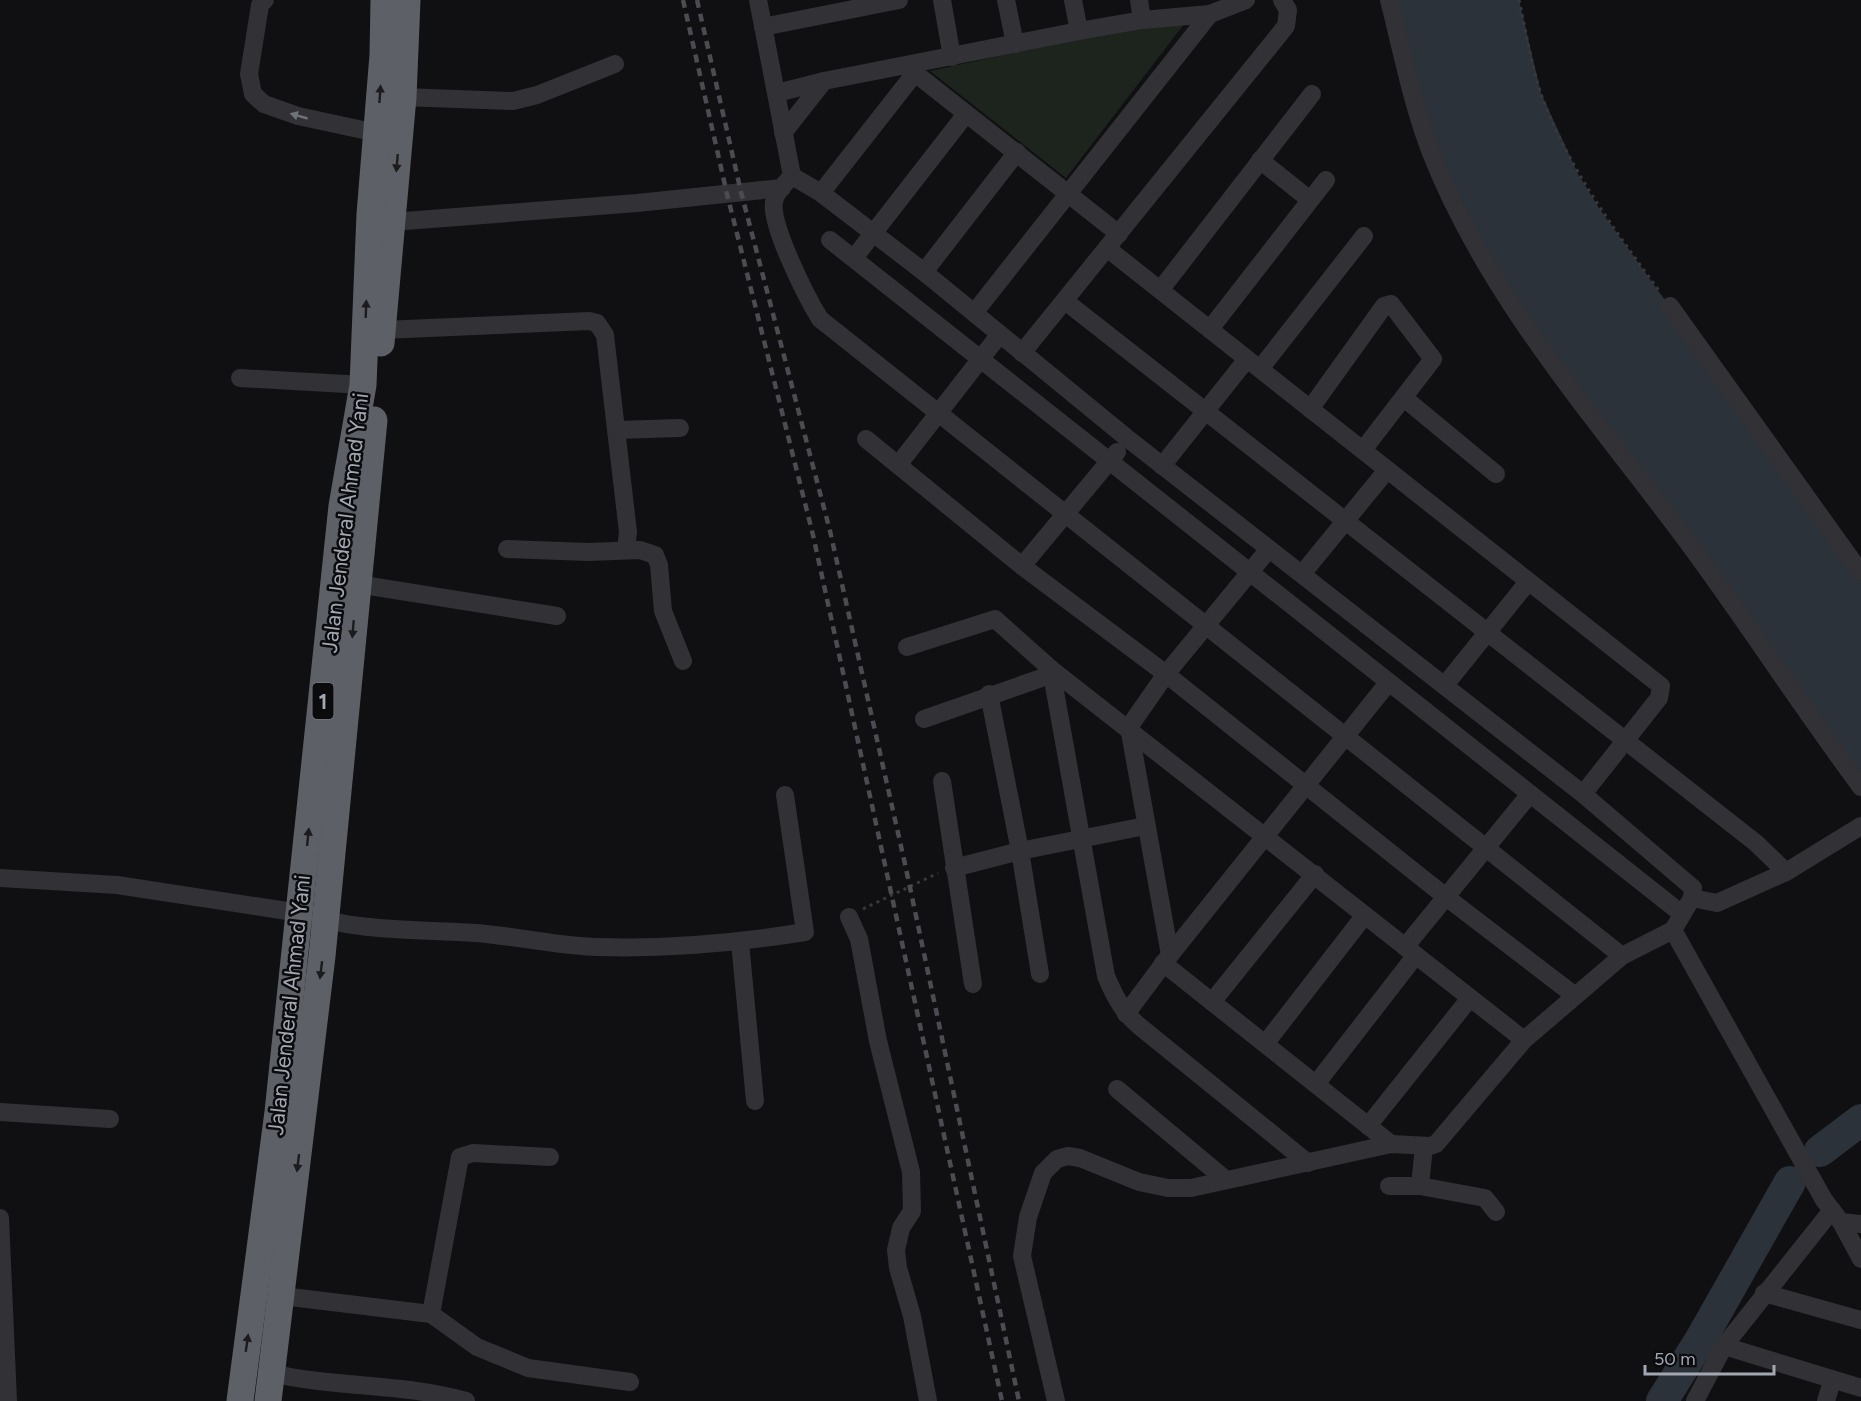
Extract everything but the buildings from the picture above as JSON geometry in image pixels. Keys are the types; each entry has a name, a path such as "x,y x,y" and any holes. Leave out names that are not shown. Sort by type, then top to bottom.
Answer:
{"highway":[{"name":"Jalan Jenderal Ahmad Yani","path":"268,1401 282,1296 342,506 363,385 370,214 384,0"},
{"name":"Jalan Jenderal Ahmad Yani","path":"240,1401 278,1112 312,917 357,584 383,330 403,97 407,0"}],"street":[{"path":"265,0 260,5 249,74 254,94 264,104 297,116 377,133"},
{"path":"758,0 777,93 787,182 773,205 777,224 810,302 820,319 1487,846 1622,956"},
{"path":"763,27 899,0"},
{"path":"942,0 952,57"},
{"path":"1006,0 1015,44"},
{"path":"1073,0 1079,31"},
{"path":"1138,0 1142,20"},
{"path":"777,93 824,81 910,70 952,57 1079,31 1142,20 1210,14 1246,0"},
{"path":"1022,353 1286,26 1288,10 1282,0"},
{"path":"1389,0 1431,153 1465,225 1498,285 1548,360 1689,544 1861,788"},
{"path":"974,313 1210,14"},
{"path":"403,97 513,101 537,95 615,64"},
{"path":"910,70 1069,192 1119,234"},
{"path":"820,192 910,70"},
{"path":"783,133 824,81"},
{"path":"1161,290 1312,94"},
{"path":"854,258 966,114"},
{"path":"924,272 1017,152"},
{"path":"1260,160 1310,200"},
{"path":"1210,329 1326,180"},
{"path":"392,222 601,206 787,182 820,192 924,272 1162,466 1584,794 1690,884 1692,898 1678,929 1622,956 1574,995 1524,1040 1476,1094 1442,1139 1430,1146 1390,1143 1191,1188 1168,1188 1139,1182 1080,1158 1068,1156 1057,1159 1043,1173 1036,1191 1024,1232 1022,1256 1056,1401"},
{"path":"1162,466 1206,411 1253,364 1364,236"},
{"path":"830,240 1530,794 1678,929 1695,971 1861,1259"},
{"path":"1108,249 1661,686 1659,698 1584,794"},
{"path":"1065,301 1756,843 1786,872"},
{"path":"1310,409 1387,304 1391,304 1432,355 1431,363 1363,450"},
{"path":"1670,306 1861,573"},
{"path":"383,330 561,322 597,323 605,335 628,532 626,550"},
{"path":"898,465 940,414 1000,334"},
{"path":"240,378 363,385"},
{"path":"1404,398 1497,474"},
{"path":"615,430 680,428"},
{"path":"1022,566 1127,438"},
{"path":"866,439 1022,566 1166,674 1446,897 1574,995"},
{"path":"1302,574 1387,470"},
{"path":"507,549 588,552 648,551 657,558 663,611 683,661"},
{"path":"1269,549 1166,674 1129,727 1166,959 1212,1002 1390,1143"},
{"path":"1445,685 1528,582"},
{"path":"357,584 556,616"},
{"path":"907,647 995,619 1050,672 1129,727 1524,1040"},
{"path":"924,719 1050,672"},
{"path":"1050,672 1057,692 1106,976 1126,1014 1308,1162"},
{"path":"1126,1014 1166,959 1268,836 1388,683"},
{"path":"989,694 1020,851 1040,974"},
{"path":"942,781 973,984"},
{"path":"1316,1084 1411,951 1446,897 1530,794"},
{"path":"0,878 117,885 312,917 374,930 474,933 595,947 740,942 805,932 785,795"},
{"path":"954,868 1020,851 1145,826"},
{"path":"1692,898 1717,903 1786,872 1861,826"},
{"path":"1212,1002 1315,874"},
{"path":"1265,1044 1365,915"},
{"path":"849,917 859,939 878,1041 910,1172 912,1211 902,1228 896,1250 898,1268 912,1316 928,1401"},
{"path":"740,942 755,1101"},
{"path":"1368,1126 1470,998"},
{"path":"1117,1089 1226,1180"},
{"path":"0,1112 110,1119"},
{"path":"1420,1186 1424,1146"},
{"path":"431,1314 460,1157 473,1153 550,1157"},
{"path":"1389,1186 1420,1186 1485,1198 1497,1212"},
{"path":"1832,1211 1861,1224"},
{"path":"1695,1401 1724,1346 1764,1293 1832,1211"},
{"path":"0,1218 4,1359 8,1401"},
{"path":"1764,1293 1861,1320"},
{"path":"282,1296 431,1314 477,1347 528,1368 630,1382"},
{"path":"1724,1346 1832,1381 1861,1388"},
{"path":"271,1373 382,1389 426,1392 466,1401"},
{"path":"1826,1401 1832,1381"}],"path":[{"path":"1519,0 1541,93 1560,138 1599,208 1670,306"},
{"path":"849,917 926,877 954,868"}],"shaded area":[{"path":"1389,0 1519,0 1541,93 1578,174 1599,208 1861,574 1861,787 1498,285 1446,183"},
{"path":"1191,15 1066,178 930,71"}],"waterway":[{"path":"1820,1151 1861,1120"},
{"path":"1662,1401 1701,1339 1790,1182"}],"railway":[{"path":"683,0 727,194 813,535 1002,1401"},
{"path":"697,0 741,192 830,531 905,864 1019,1401"}]}
